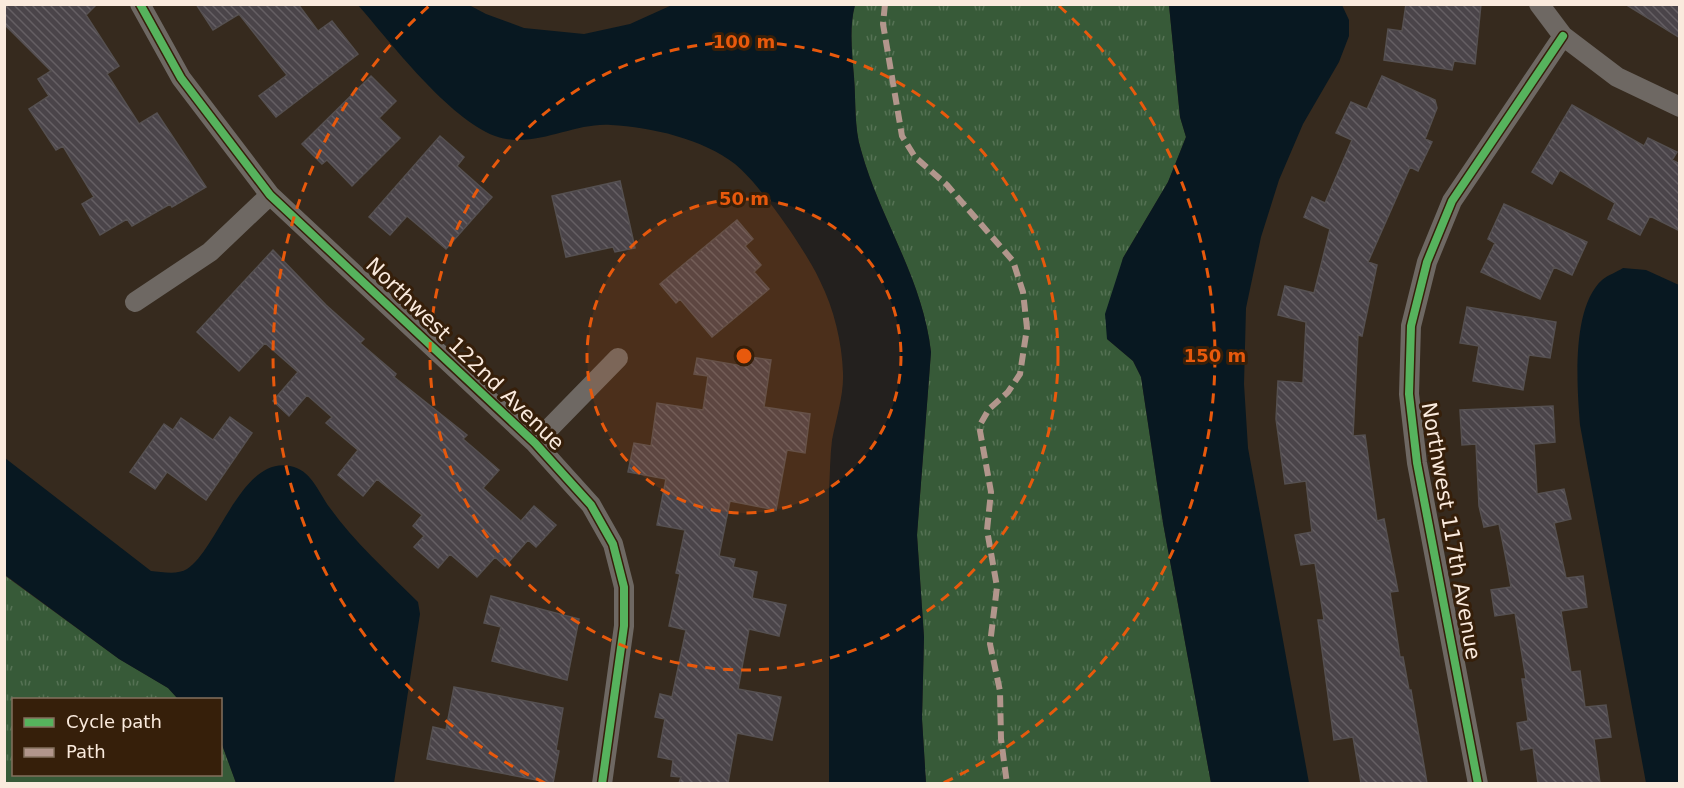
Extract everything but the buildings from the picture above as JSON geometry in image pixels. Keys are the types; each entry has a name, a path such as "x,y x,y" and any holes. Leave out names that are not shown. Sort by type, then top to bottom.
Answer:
{"street":[{"name":"Northwest 122nd Avenue","path":"140,4 181,78 270,195 535,443 591,505 613,544 624,587 624,626 602,783"},
{"path":"1539,4 1563,36 1617,77 1680,107"},
{"name":"Northwest 117th Avenue","path":"1478,783 1417,464 1409,394 1411,326 1427,262 1452,201 1563,36"},
{"path":"135,302 210,252 270,195"},
{"path":"535,443 618,358"}],"green space":[{"path":"855,5 1169,5 1180,117 1186,137 1168,182 1123,258 1107,339 1133,361 1141,377 1163,523 1211,783 926,783 922,719 924,637 917,535 931,352 919,299 869,175 859,141 852,41"},
{"path":"4,575 119,659 168,688 177,698 12,698 12,776 222,776 222,745 236,783 5,783"}],"water":[{"path":"358,5 469,5 524,28 584,34 630,24 672,5 855,5 852,41 859,141 869,175 919,299 931,352 917,535 924,637 922,719 926,783 829,783 829,490 832,440 842,389 842,361 839,338 825,292 814,268 782,219 735,164 708,148 676,136 643,128 597,125 524,140 495,136 477,127 458,113 421,78"},
{"path":"1169,5 1342,5 1349,20 1349,36 1339,62 1303,124 1279,180 1261,237 1246,308 1244,384 1248,448 1309,783 1211,783 1163,523 1141,377 1133,361 1107,339 1105,314 1123,258 1168,182 1186,137 1180,117"},
{"path":"1623,268 1646,270 1679,285 1679,783 1646,783 1580,425 1577,370 1585,309 1592,293 1602,280"},
{"path":"5,458 151,571 175,573 187,569 199,558 233,504 260,473 276,466 294,467 300,470 315,484 350,533 418,602 420,614 394,783 236,783 222,745 222,698 177,698 168,688 119,659 5,575"}],"marked path":[{"path":"885,4 883,24 902,136 915,157 947,185 1013,261 1023,292 1027,328 1020,374 1008,392 989,409 981,423 980,431 991,492 987,530 997,587 990,644 1000,691 1001,739 1007,784"}],"cycle path":[{"path":"140,4 181,78 270,195 535,443 591,505 613,544 624,587 624,626 602,784"},
{"path":"1478,784 1417,463 1409,394 1411,326 1427,262 1452,201 1563,36"}]}
